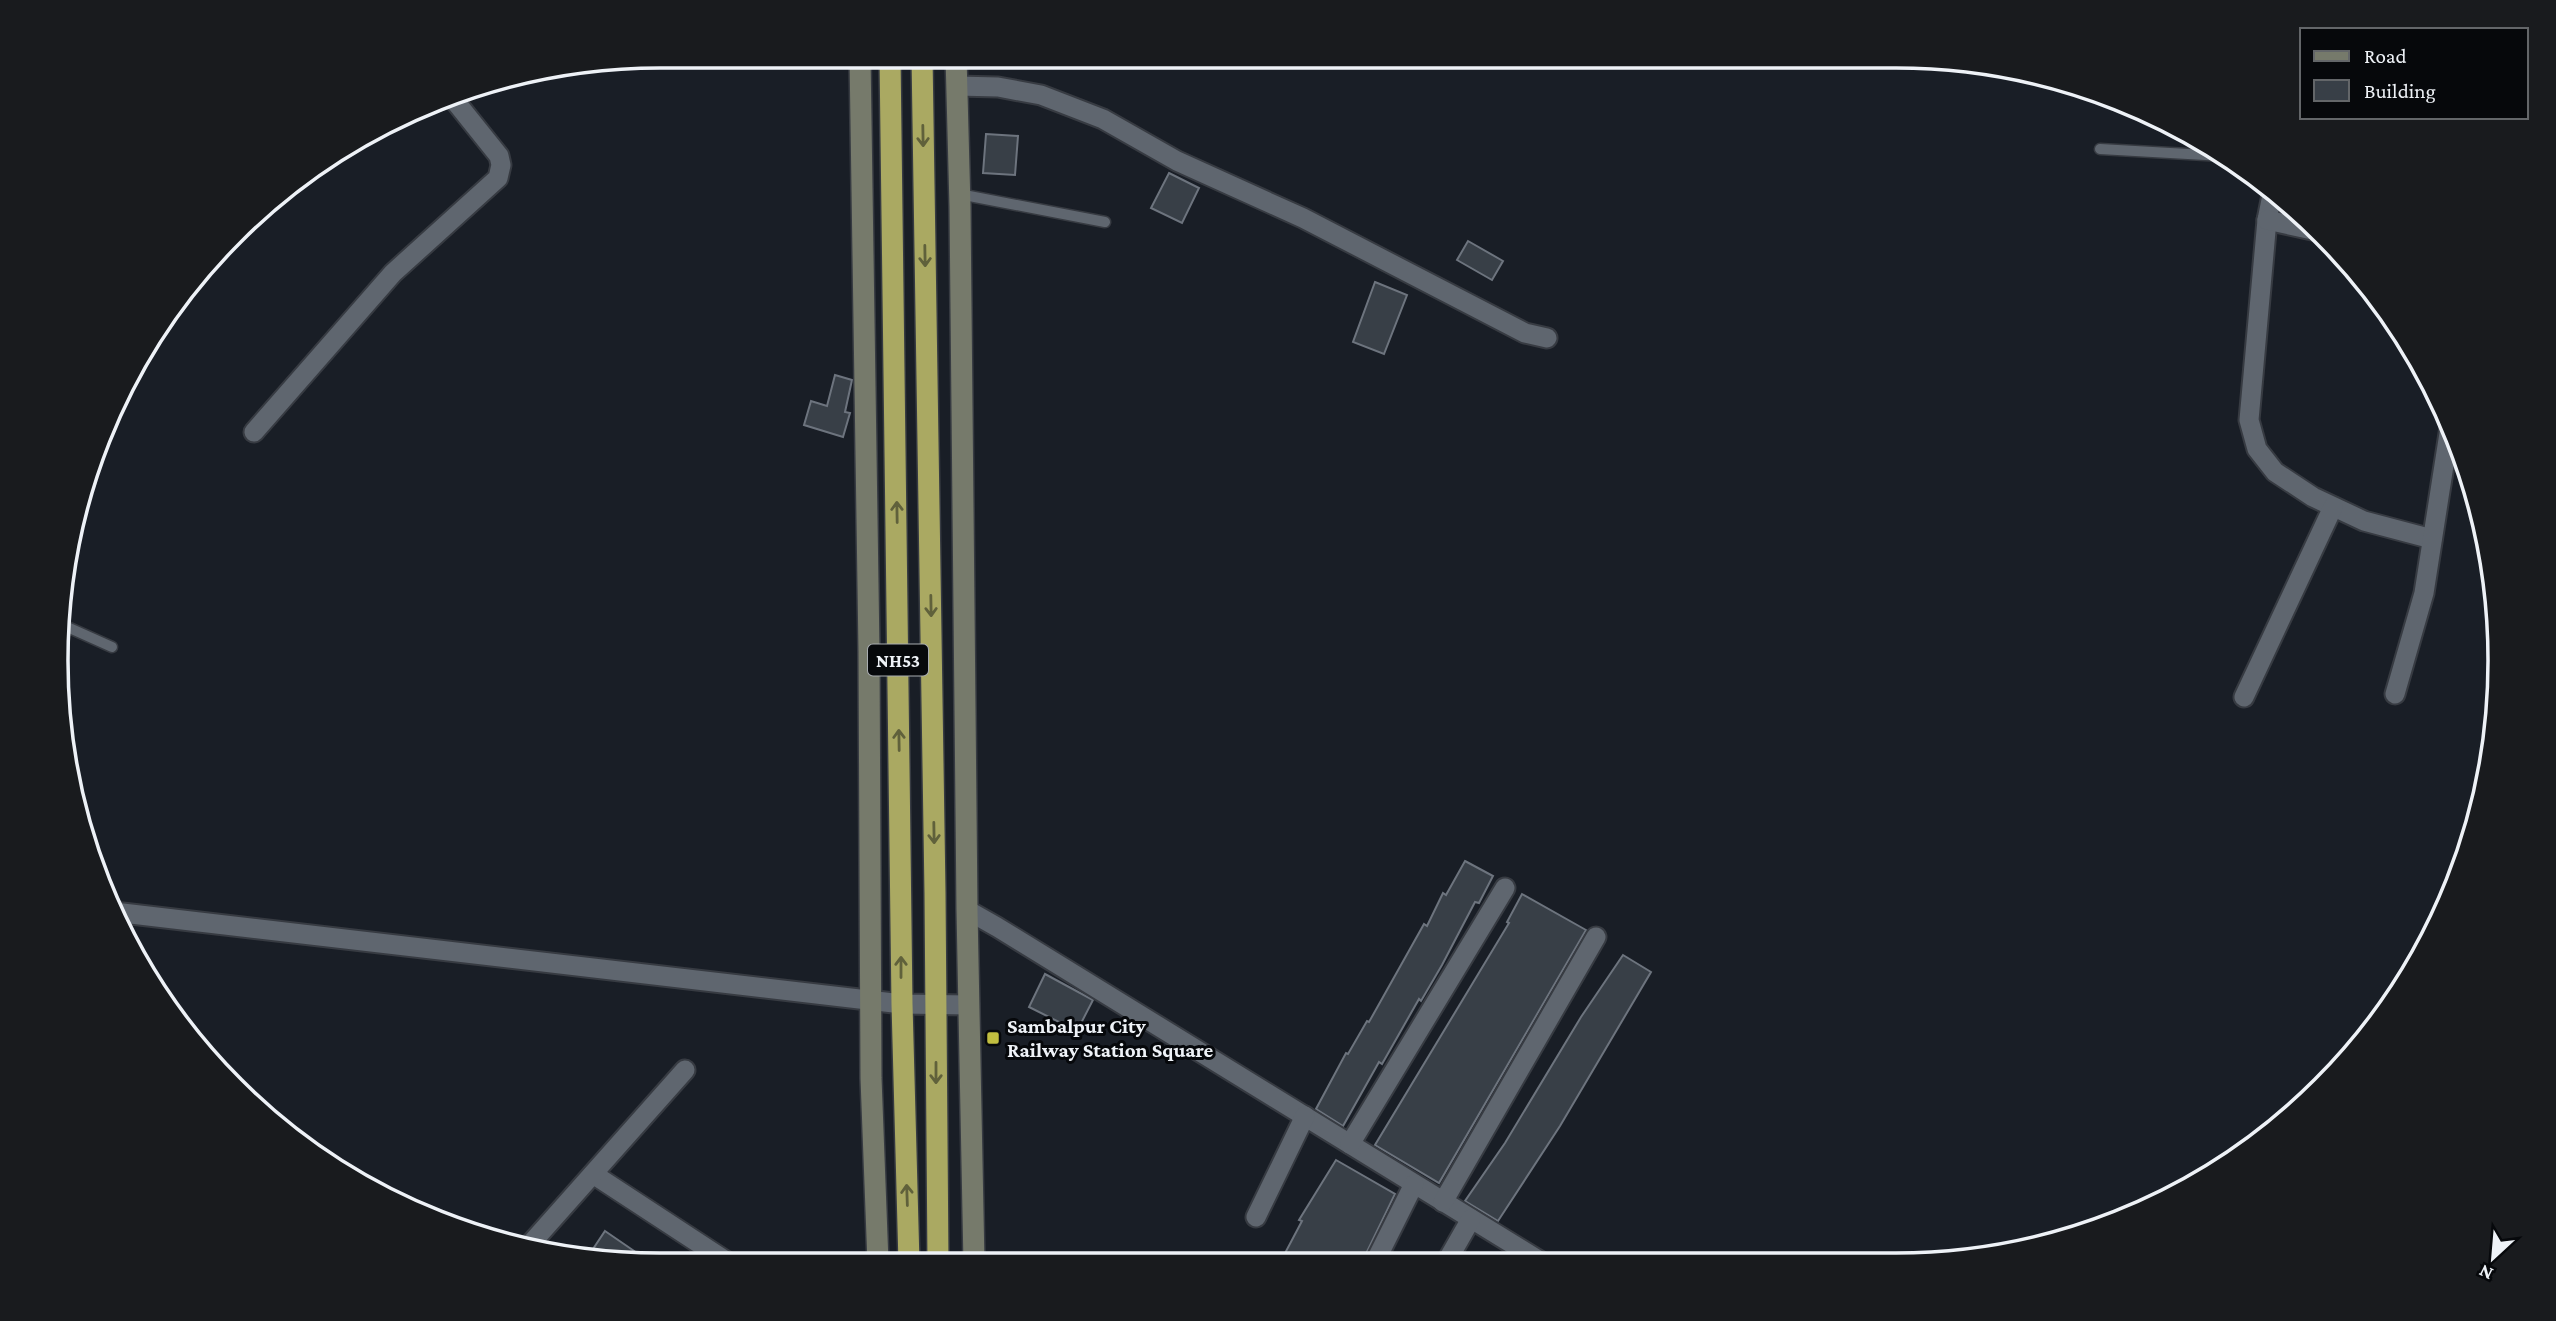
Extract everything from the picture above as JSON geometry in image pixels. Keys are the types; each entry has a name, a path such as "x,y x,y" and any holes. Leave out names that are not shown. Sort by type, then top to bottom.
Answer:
{"highway":[{"name":"NH53","path":"890,68 902,1004 909,1253"},
{"name":"NH53","path":"922,68 938,1253"}],"main road":[{"path":"860,68 869,665 871,1078 878,1253"},
{"path":"956,68 974,1253"}],"street":[{"path":"957,86 998,87 1041,95 1103,119 1177,161 1303,218 1525,333 1547,338"},
{"path":"254,432 393,274 498,178 501,165 499,156 458,104"},
{"path":"2270,203 2249,420 2256,449 2275,472 2312,497 2364,522 2432,539"},
{"path":"2267,220 2298,227"},
{"path":"2395,694 2424,593 2447,445"},
{"path":"2244,697 2333,506"},
{"path":"1350,1144 1505,888"},
{"path":"967,910 1527,1253"},
{"path":"125,913 902,1004 969,1005"},
{"path":"1443,1202 1596,937"},
{"path":"535,1239 685,1070"},
{"path":"1256,1217 1305,1116"},
{"path":"593,1174 714,1253"},
{"path":"1380,1253 1414,1184"},
{"path":"1452,1253 1472,1219"}],"lane":[{"path":"2100,149 2203,155"},
{"path":"959,194 1105,222"},
{"path":"70,628 112,648"}],"building":[{"path":"986,134 1018,136 1015,175 983,173"},
{"path":"1169,173 1199,188 1182,223 1151,208"},
{"path":"1468,241 1503,261 1492,280 1457,260"},
{"path":"1375,282 1407,295 1384,354 1353,342"},
{"path":"835,375 852,380 845,412 850,413 843,437 804,425 811,401 827,406"},
{"path":"1465,861 1493,876 1479,903 1475,902 1421,1001 1419,999 1382,1064 1379,1062 1343,1126 1316,1109 1346,1053 1348,1054 1367,1021 1369,1022 1424,924 1427,926 1443,893 1446,895"},
{"path":"1522,894 1586,930 1439,1183 1375,1145 1509,923 1507,922"},
{"path":"1623,955 1651,972 1560,1126 1498,1221 1465,1201 1505,1143 1581,1017"},
{"path":"1045,974 1093,1000 1077,1031 1029,1007"},
{"path":"1336,1160 1395,1194 1366,1253 1285,1253 1302,1221 1299,1220"},
{"path":"605,1231 635,1252 622,1251 593,1249"}],"place":[{"name":"Sambalpur City Railway Station Square","path":"993,1038"}]}
